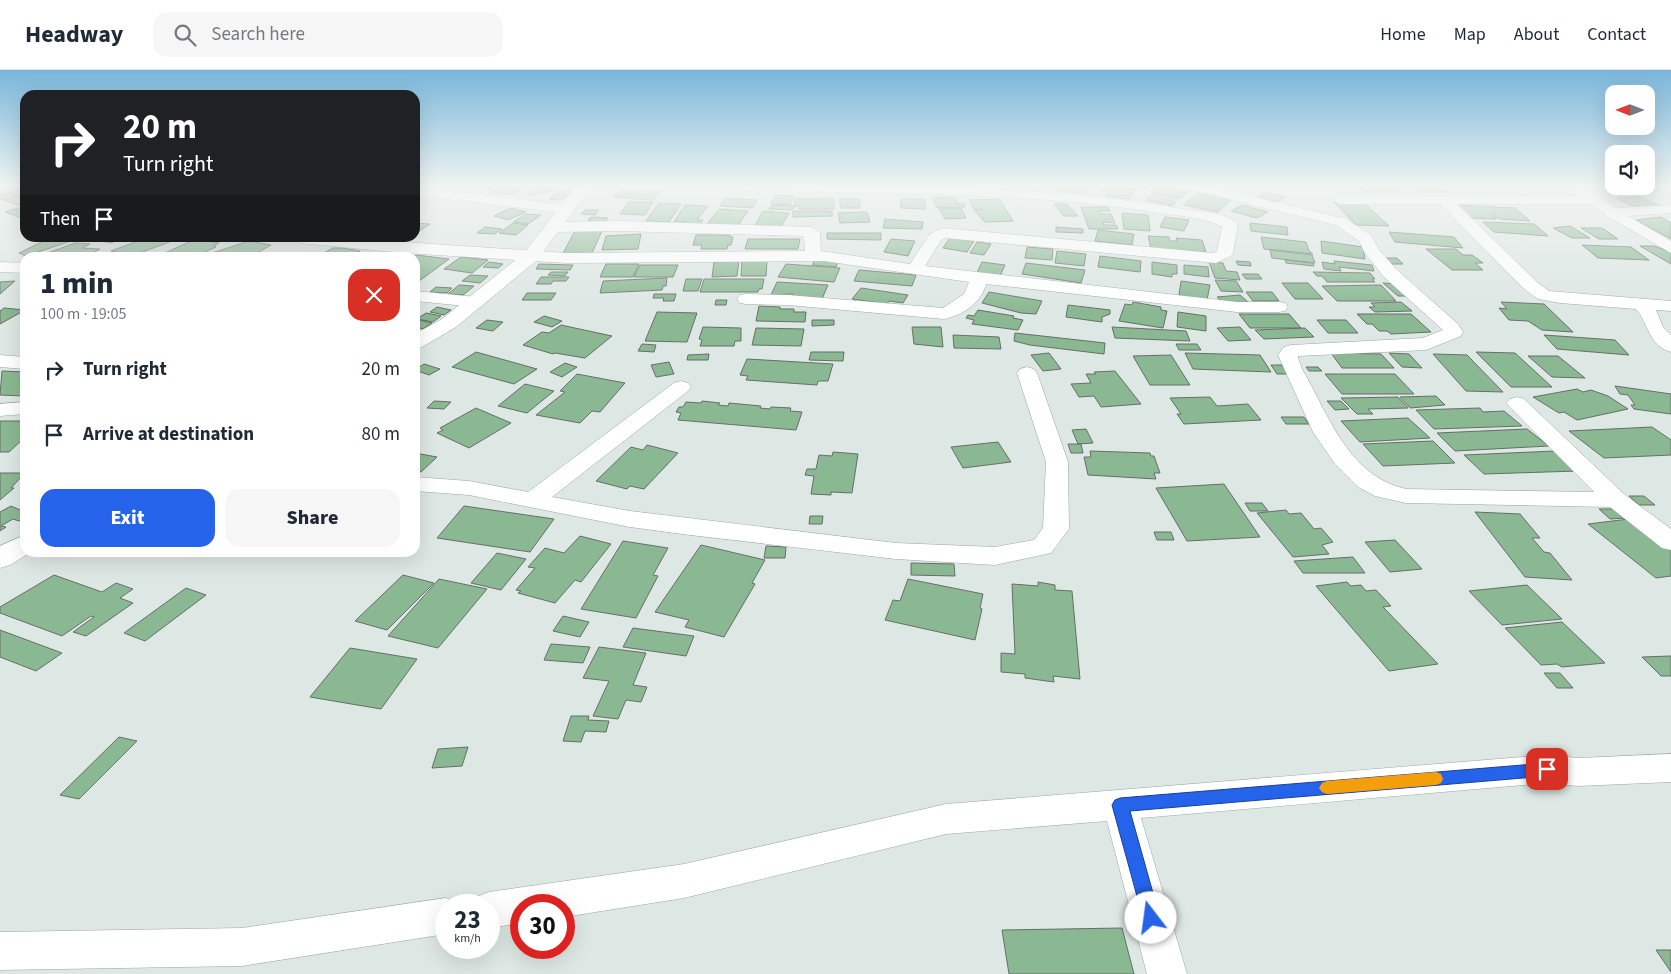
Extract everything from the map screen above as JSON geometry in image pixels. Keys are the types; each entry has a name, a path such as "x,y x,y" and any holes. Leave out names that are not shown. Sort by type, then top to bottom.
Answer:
{"street":[{"path":"420,340 449,323 530,257 552,227"},
{"path":"659,227 812,232 813,256"},
{"path":"915,269 935,237 943,233 1216,258 1225,253 1230,227"},
{"path":"1351,227 1366,238 1373,253 1390,273 1449,324 1454,332 1426,344 1304,349 1292,351 1288,355 1324,432 1343,459 1366,482 1383,490 1406,496 1616,500"},
{"path":"1472,227 1531,286 1544,295 1560,298 1671,306"},
{"path":"1635,227 1671,248"},
{"path":"348,242 530,257 623,259 813,256 847,258 974,278 1237,307 1279,307"},
{"path":"0,267 20,268"},
{"path":"746,299 788,300 944,314 956,311 978,289 978,282 974,278"},
{"path":"420,296 476,302"},
{"path":"1641,304 1648,312 1655,329 1671,346"},
{"path":"0,361 20,363"},
{"path":"420,484 469,488 640,521 896,551 995,556 1042,547 1056,529 1057,462 1027,373"},
{"path":"531,501 681,387"},
{"path":"1517,403 1616,500 1671,542"},
{"path":"0,410 20,408"},
{"path":"0,558 20,547"},
{"path":"500,908 684,880 946,819 1547,769 1578,772 1671,768"},
{"path":"1120,805 1167,974"},
{"path":"0,951 242,947 435,918"}],"building":[{"path":"485,227 502,229 494,234 477,233"},
{"path":"507,227 525,227 516,235 499,233"},
{"path":"705,227 737,227 735,230"},
{"path":"754,227 781,227 779,230 753,229"},
{"path":"883,227 922,227 922,229"},
{"path":"1056,227 1083,229 1083,233 1056,232"},
{"path":"1088,227 1117,227 1118,229 1089,229"},
{"path":"1124,227 1150,227 1150,231 1124,229"},
{"path":"1161,227 1186,227 1184,231"},
{"path":"1251,227 1287,227 1288,235 1251,231"},
{"path":"1489,227 1538,227 1548,236 1494,232"},
{"path":"1572,227 1590,238 1572,238 1553,228"},
{"path":"1649,227 1671,227 1671,239"},
{"path":"1581,228 1602,228 1618,239 1599,239"},
{"path":"1098,230 1134,234 1132,245 1095,241"},
{"path":"575,231 602,231 592,253 563,253"},
{"path":"1389,232 1454,237 1463,248 1395,242"},
{"path":"827,233 881,233 881,240 827,239"},
{"path":"641,234 638,249 602,250 606,236"},
{"path":"696,235 730,235 730,237 733,237 731,245 728,245 727,249 701,249 702,245 693,245"},
{"path":"1148,236 1169,237 1170,241 1177,241 1176,238 1202,240 1206,252 1151,248"},
{"path":"1261,237 1306,242 1309,251 1313,254 1264,249"},
{"path":"950,238 974,241 967,252 943,248"},
{"path":"748,239 800,239 798,249 745,249"},
{"path":"891,239 915,241 908,256 884,252"},
{"path":"1321,241 1363,247 1365,259 1322,253"},
{"path":"42,242 68,242 38,252 21,252"},
{"path":"135,242 169,242 143,252 111,251"},
{"path":"189,242 219,243 213,246 216,247 205,252 167,252"},
{"path":"246,242 271,245 259,252 215,252"},
{"path":"977,242 991,244 984,255 970,253"},
{"path":"75,243 90,244 82,248 100,249 95,252 50,252"},
{"path":"1582,245 1631,247 1649,260 1598,258"},
{"path":"1640,246 1654,246 1671,252 1671,264"},
{"path":"1027,247 1053,249 1052,260 1025,258"},
{"path":"333,248 360,251 358,252 326,252"},
{"path":"1426,249 1456,249 1463,255 1472,255 1483,263 1475,263 1483,270 1452,270"},
{"path":"1270,250 1312,255 1315,263 1272,258"},
{"path":"1057,251 1086,254 1084,266 1055,263"},
{"path":"420,255 449,259 420,280"},
{"path":"1100,256 1141,261 1140,272 1098,267"},
{"path":"461,257 488,260 472,273 444,269"},
{"path":"1385,258 1397,258 1403,264 1388,264"},
{"path":"815,260 838,262 836,267 812,265"},
{"path":"1285,260 1313,263 1314,266 1286,263"},
{"path":"739,261 737,276 712,277 714,262"},
{"path":"742,261 767,261 766,276 741,276"},
{"path":"1236,261 1250,262 1251,266 1238,265"},
{"path":"1334,261 1372,265 1374,271 1339,267 1341,271 1324,269 1322,262 1335,264"},
{"path":"489,262 503,264 498,268 483,267"},
{"path":"982,262 1005,265 1000,276 977,273"},
{"path":"1152,262 1177,265 1177,274 1172,274 1172,277 1152,274"},
{"path":"1209,262 1223,263 1226,271 1237,272 1240,280 1215,278"},
{"path":"1026,263 1085,270 1081,283 1022,274"},
{"path":"539,264 573,265 570,270 536,269"},
{"path":"606,264 639,264 633,277 600,277"},
{"path":"786,264 840,268 834,282 778,277"},
{"path":"640,265 678,265 673,277 634,277"},
{"path":"1184,265 1208,267 1209,277 1184,274"},
{"path":"859,270 916,275 912,286 854,281"},
{"path":"551,272 568,272 565,276 548,275"},
{"path":"1313,272 1370,273 1375,282 1327,282 1322,276 1317,276"},
{"path":"1242,274 1258,274 1262,279 1246,279"},
{"path":"470,275 488,276 480,283 462,281"},
{"path":"541,277 569,277 566,281 536,284"},
{"path":"667,278 666,286 663,286 662,290 600,293 603,281"},
{"path":"686,279 702,279 698,291 683,291"},
{"path":"704,279 764,279 762,289 759,289 758,292 700,292"},
{"path":"1215,280 1236,281 1243,292 1221,291"},
{"path":"15,281 0,294 0,282"},
{"path":"1181,281 1210,285 1207,300 1179,295"},
{"path":"777,282 828,285 822,299 792,297 793,294 771,295"},
{"path":"1282,283 1308,283 1323,299 1295,299"},
{"path":"1383,283 1399,284 1414,296 1398,296"},
{"path":"459,285 474,286 463,295 448,294"},
{"path":"1381,285 1396,301 1337,301 1322,286"},
{"path":"436,287 452,288 447,293 430,292"},
{"path":"861,288 908,295 903,303 889,301 887,304 852,299"},
{"path":"989,292 1042,301 1036,314 1021,313 982,303"},
{"path":"1246,292 1272,292 1279,301 1253,301"},
{"path":"527,293 556,293 551,300 522,300"},
{"path":"654,294 676,294 674,301 663,301 664,298 653,298"},
{"path":"1240,295 1248,302 1225,304 1217,297"},
{"path":"716,300 727,300 726,305 715,305"},
{"path":"1133,302 1161,307 1161,310 1167,311 1163,328 1119,321 1125,304 1132,305"},
{"path":"1401,302 1412,311 1375,312 1369,307 1375,307 1371,303"},
{"path":"1501,302 1544,304 1573,332 1542,330 1528,321 1509,320 1499,308 1507,309"},
{"path":"1068,305 1110,310 1110,314 1102,317 1102,322 1066,317"},
{"path":"759,306 780,307 780,309 794,309 794,312 806,312 805,322 756,321"},
{"path":"437,307 451,310 444,315 430,312"},
{"path":"4,308 20,310 20,313 0,324 0,311"},
{"path":"978,310 1014,316 1013,318 1023,320 1018,330 972,324 974,320 966,318 968,315 974,316"},
{"path":"657,312 697,313 687,342 645,341"},
{"path":"1178,312 1206,316 1206,331 1177,327"},
{"path":"426,313 441,316 433,322 420,320 420,317"},
{"path":"1239,314 1289,314 1301,328 1250,328"},
{"path":"1357,314 1411,314 1431,332 1391,334 1387,331 1379,331 1372,324 1367,324"},
{"path":"544,316 562,321 552,327 534,322"},
{"path":"420,320 432,323 423,329 420,328"},
{"path":"487,320 503,322 493,331 476,328"},
{"path":"812,320 834,320 834,325 812,326"},
{"path":"1317,320 1346,320 1358,333 1328,333"},
{"path":"561,325 612,336 585,358 553,354 523,345 542,332 549,333"},
{"path":"703,327 741,328 741,341 735,341 734,346 700,346 702,340 699,339"},
{"path":"912,327 941,327 943,347 914,344"},
{"path":"1112,327 1186,331 1190,341 1115,338"},
{"path":"1240,327 1251,340 1228,341 1217,328"},
{"path":"756,328 804,329 801,346 752,345"},
{"path":"1305,328 1314,337 1264,339 1255,330"},
{"path":"1015,333 1105,343 1104,354 1030,345 1014,341"},
{"path":"953,335 999,337 1001,349 954,348"},
{"path":"1544,335 1615,340 1629,355 1557,349"},
{"path":"642,344 656,345 654,352 638,351"},
{"path":"1176,344 1197,344 1201,350 1179,350"},
{"path":"476,352 537,369 514,384 452,367"},
{"path":"811,352 844,352 843,361 809,360"},
{"path":"1476,352 1515,353 1552,387 1511,387"},
{"path":"1049,353 1061,369 1043,371 1031,355"},
{"path":"1185,353 1260,355 1271,372 1193,369"},
{"path":"1331,353 1381,354 1394,368 1342,368"},
{"path":"1389,353 1409,354 1422,368 1402,367"},
{"path":"709,354 708,360 687,360 688,355"},
{"path":"1433,354 1467,355 1503,392 1466,391"},
{"path":"1171,355 1190,385 1150,385 1133,356"},
{"path":"1528,356 1558,356 1585,378 1552,377"},
{"path":"747,359 833,364 828,381 818,381 817,385 746,380 748,376 740,375"},
{"path":"669,362 674,374 656,377 651,365"},
{"path":"565,363 577,367 562,377 550,372"},
{"path":"424,364 440,369 429,375 420,372 420,367"},
{"path":"1271,365 1282,365 1288,374 1277,374"},
{"path":"1306,367 1318,367 1322,371 1309,371"},
{"path":"2,371 20,372 20,396 0,395"},
{"path":"1115,371 1141,404 1101,407 1094,396 1079,397 1071,384 1091,383 1086,374"},
{"path":"577,374 625,383 600,412 592,411 580,423 536,415 565,392 560,391"},
{"path":"1325,374 1395,374 1414,394 1342,394"},
{"path":"525,384 554,391 527,413 498,406"},
{"path":"1615,386 1671,394 1671,414 1634,409 1631,405 1635,405 1628,395 1620,394"},
{"path":"1577,389 1583,392 1591,390 1608,396 1628,409 1577,420 1564,412 1559,413 1533,397"},
{"path":"1436,396 1445,405 1410,408 1400,397"},
{"path":"1210,397 1217,406 1248,404 1261,420 1184,424 1177,414 1181,414 1170,398"},
{"path":"1398,397 1408,408 1368,409 1373,414 1357,414 1341,398"},
{"path":"434,401 451,402 444,409 427,408"},
{"path":"702,401 728,406 729,403 761,406 760,408 770,409 771,407 791,408 790,411 802,412 796,430 678,420 681,413 676,412 679,407 683,407 686,402 701,403"},
{"path":"1327,401 1341,401 1349,409 1335,410"},
{"path":"476,408 511,423 469,448 437,433 443,430 440,428"},
{"path":"1480,408 1483,412 1504,411 1522,426 1434,429 1416,410"},
{"path":"1281,417 1304,417 1309,424 1286,424"},
{"path":"1408,418 1430,438 1360,442 1341,421"},
{"path":"0,421 20,421 20,442 9,452 0,452"},
{"path":"1652,427 1671,440 1671,455 1604,458 1569,431"},
{"path":"1086,429 1093,443 1078,444 1072,430"},
{"path":"1527,429 1549,446 1455,451 1437,433"},
{"path":"1433,441 1455,463 1383,466 1363,444"},
{"path":"998,442 1011,462 963,468 951,447"},
{"path":"1068,444 1081,444 1083,453 1071,453"},
{"path":"647,445 678,453 644,489 630,486 627,489 596,481 631,447 643,450"},
{"path":"1090,451 1150,453 1151,456 1154,456 1160,473 1154,473 1156,479 1088,475 1084,457 1091,457"},
{"path":"1555,451 1578,471 1484,474 1464,455"},
{"path":"833,452 858,454 852,493 831,492 831,495 811,494 814,476 805,475 807,469 816,469 819,455 832,456"},
{"path":"420,454 437,457 421,472"},
{"path":"0,473 20,473 20,478 11,488 14,488 0,500"},
{"path":"1224,484 1260,537 1187,541 1156,488"},
{"path":"1629,496 1644,496 1655,505 1639,505"},
{"path":"1245,503 1262,503 1268,511 1250,511"},
{"path":"11,506 20,510 20,520 13,519 1,526 6,527 0,531 0,512"},
{"path":"464,506 554,519 530,552 437,538"},
{"path":"1599,509 1616,509 1626,518 1610,519"},
{"path":"1286,510 1289,514 1301,513 1314,529 1321,528 1333,542 1322,545 1329,554 1293,557 1257,513"},
{"path":"1475,512 1520,514 1540,538 1532,538 1544,552 1550,553 1572,580 1525,577"},
{"path":"810,516 823,516 822,524 809,524"},
{"path":"1629,519 1671,550 1671,576 1656,578 1588,524"},
{"path":"1154,532 1171,532 1174,540 1157,540"},
{"path":"580,536 611,544 581,582 575,580 555,603 518,593 521,591 516,590 535,568 528,567 545,548 564,553"},
{"path":"1395,540 1422,569 1390,572 1365,542"},
{"path":"623,541 668,548 653,575 658,576 636,618 581,609"},
{"path":"701,545 765,560 752,583 755,584 724,637 685,627 689,620 655,612"},
{"path":"766,546 786,547 785,558 764,558"},
{"path":"497,553 526,559 501,590 471,583"},
{"path":"1353,557 1365,573 1303,573 1294,561"},
{"path":"911,563 954,564 955,576 911,575"},
{"path":"54,575 102,592 116,583 133,589 120,598 133,603 86,636 73,632 94,617 91,616 62,636 0,613 0,607"},
{"path":"403,575 434,583 387,630 355,621"},
{"path":"439,579 487,589 438,648 388,636"},
{"path":"908,579 983,594 980,608 982,609 975,640 885,620 893,600 900,601"},
{"path":"1038,582 1055,585 1055,590 1072,591 1080,679 1053,676 1054,682 1025,678 1025,674 1001,672 1001,653 1015,654 1012,584 1038,586"},
{"path":"1347,582 1351,586 1361,585 1366,591 1376,590 1391,606 1383,607 1438,664 1389,671 1316,586"},
{"path":"1527,585 1562,619 1502,625 1469,591"},
{"path":"186,588 206,595 145,641 124,633"},
{"path":"563,616 589,622 580,637 553,631"},
{"path":"1562,622 1605,663 1562,667 1557,664 1541,665 1505,628"},
{"path":"633,628 694,636 686,656 623,647"},
{"path":"0,630 62,653 36,671 0,657"},
{"path":"551,644 590,647 583,663 544,660"},
{"path":"599,647 646,653 633,685 647,687 641,702 626,700 618,719 593,716 609,681 583,678"},
{"path":"350,648 417,659 381,709 310,697"},
{"path":"1671,656 1671,676 1661,676 1642,657"},
{"path":"1544,673 1560,673 1573,688 1557,688"},
{"path":"571,716 589,716 588,720 609,721 606,732 585,731 581,742 563,741"},
{"path":"119,737 137,741 79,799 60,795"},
{"path":"468,747 462,766 432,768 438,749"},
{"path":"1122,928 1134,974 1009,974 1002,930"},
{"path":"1656,950 1671,950 1671,972"}],"slow traffic":[{"path":"1327,788 1436,779"}],"route":[{"path":"1151,918 1120,805 1547,769"}]}
